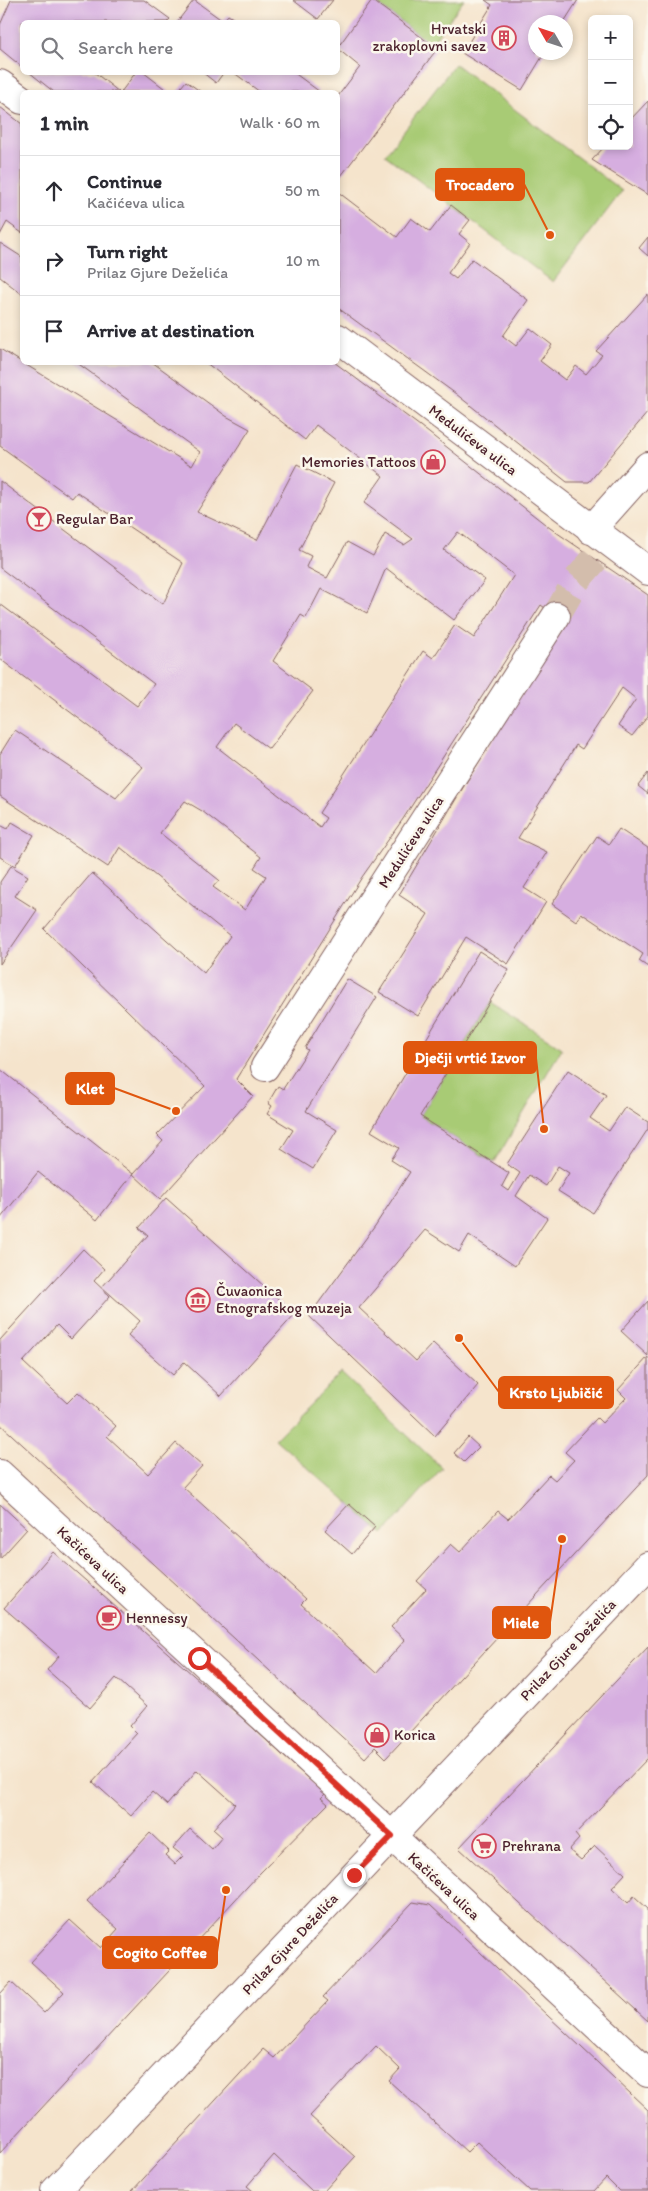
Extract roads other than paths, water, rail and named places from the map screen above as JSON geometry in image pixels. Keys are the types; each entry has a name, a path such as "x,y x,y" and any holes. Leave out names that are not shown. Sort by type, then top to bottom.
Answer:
{"street":[{"path":"0,84 20,99"},
{"name":"Medulićeva ulica","path":"340,340 598,544 648,571"},
{"path":"598,544 648,466"},
{"name":"Medulićeva ulica","path":"265,1068 556,616"},
{"name":"Kačićeva ulica","path":"0,1474 648,2073"},
{"name":"Prilaz Gjure Deželića","path":"55,2191 648,1566"}],"tunnel":[{"path":"556,616 576,581 595,559"}],"place":[{"name":"Hrvatski zrakoplovni savez","path":"504,38"},
{"name":"Trocadero","path":"550,235"},
{"name":"Memories Tattoos","path":"433,462"},
{"name":"Regular Bar","path":"39,519"},
{"name":"Klet","path":"176,1111"},
{"name":"Dječji vrtić Izvor","path":"544,1129"},
{"name":"Čuvaonica Etnografskog muzeja","path":"198,1300"},
{"name":"Krsto Ljubičić","path":"459,1338"},
{"name":"Miele","path":"562,1539"},
{"name":"Hennessy","path":"109,1618"},
{"name":"Korica","path":"377,1735"},
{"name":"Prehrana","path":"484,1846"},
{"name":"Cogito Coffee","path":"226,1890"}]}
